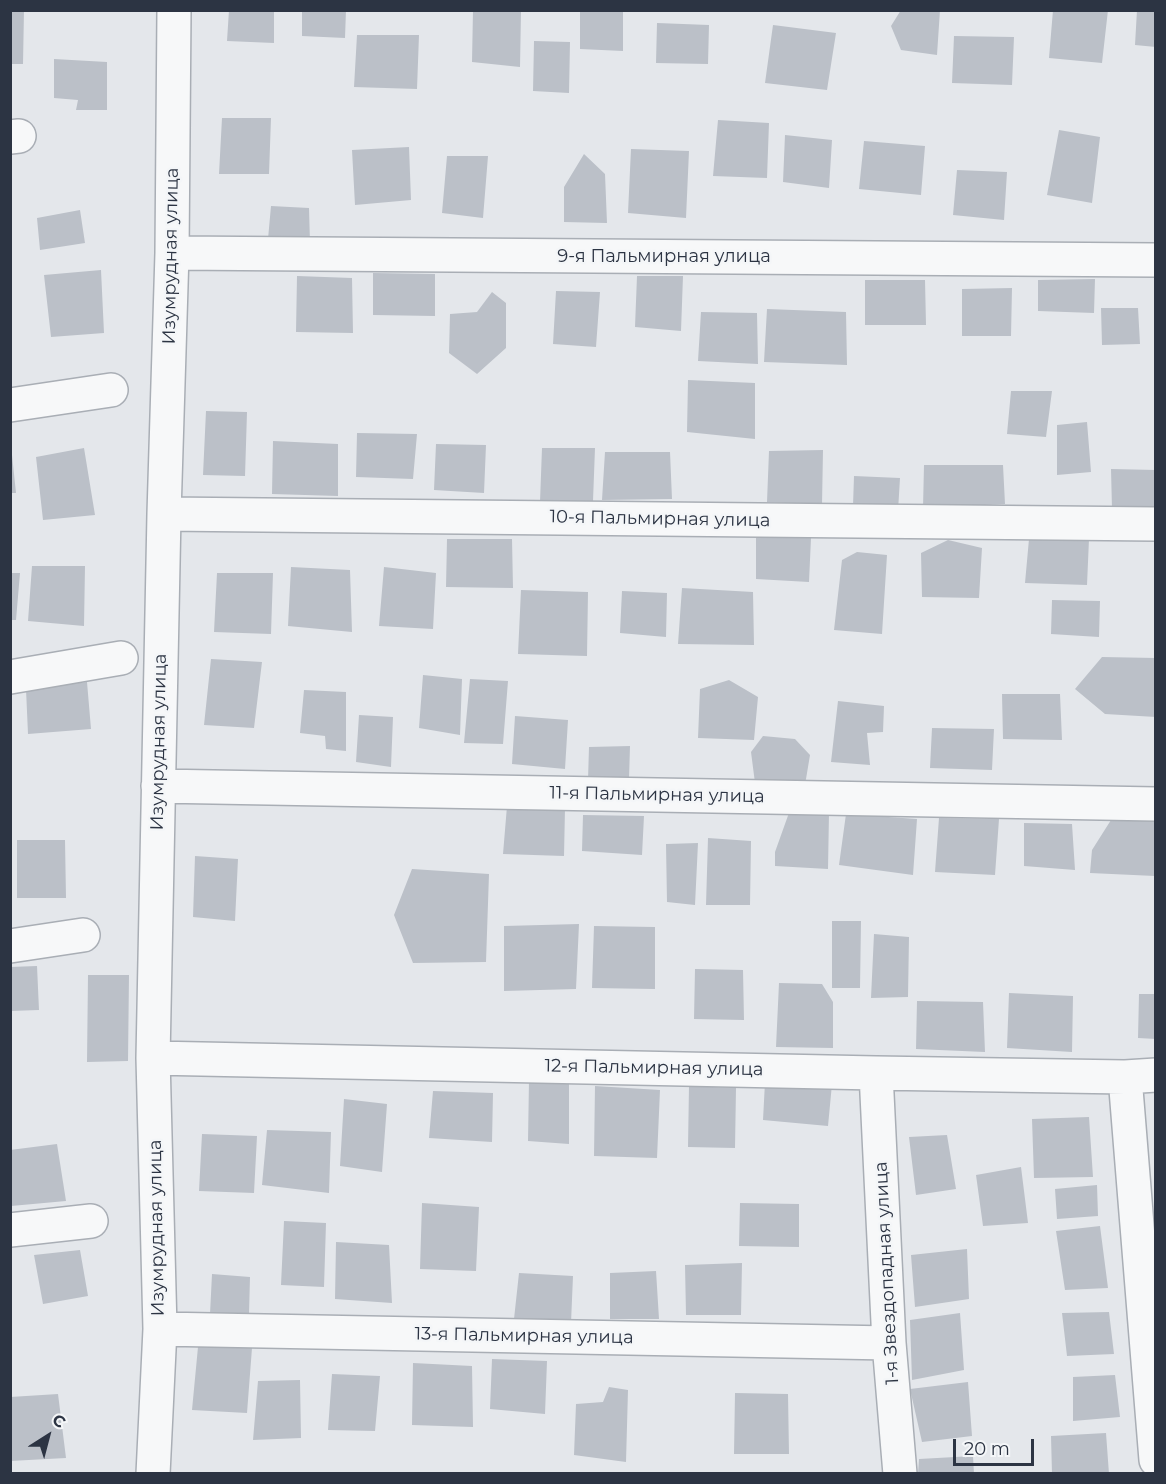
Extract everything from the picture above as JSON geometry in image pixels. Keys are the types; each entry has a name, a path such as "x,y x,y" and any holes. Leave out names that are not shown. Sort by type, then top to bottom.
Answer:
{"street":[{"name":"Изумрудная улица","path":"153,1473 160,1329 153,1058 164,514 172,253 174,10"},
{"name":"9-я Пальмирная улица","path":"172,253 1155,260"},
{"path":"10,405 111,390"},
{"name":"10-я Пальмирная улица","path":"164,514 1155,524"},
{"path":"10,677 122,658"},
{"name":"11-я Пальмирная улица","path":"158,786 1155,804"},
{"path":"10,946 84,935"},
{"name":"12-я Пальмирная улица","path":"153,1058 876,1073 1140,1076"},
{"name":"1-я Звездопадная улица","path":"876,1073 889,1343 900,1473"},
{"path":"1140,1076 1155,1460"},
{"path":"10,1230 91,1221"},
{"name":"13-я Пальмирная улица","path":"160,1329 889,1343"}],"building":[{"path":"10,10 24,10 23,64 10,64"},
{"path":"229,10 274,10 274,43 227,41"},
{"path":"302,10 346,10 345,38 302,36"},
{"path":"473,10 521,11 520,67 472,62"},
{"path":"580,10 623,10 623,51 580,49"},
{"path":"901,10 940,10 937,55 901,50 891,26"},
{"path":"1053,10 1108,10 1102,63 1049,58"},
{"path":"1137,10 1156,10 1156,47 1135,45"},
{"path":"657,23 709,25 708,64 656,63"},
{"path":"773,25 836,33 827,90 765,83"},
{"path":"357,35 419,35 417,89 354,87"},
{"path":"954,36 1014,37 1012,85 952,83"},
{"path":"534,41 570,42 569,93 533,91"},
{"path":"54,59 107,62 107,110 76,110 78,100 54,98"},
{"path":"222,118 271,118 269,174 219,174"},
{"path":"718,120 769,123 767,178 713,176"},
{"path":"1059,130 1100,137 1092,203 1047,195"},
{"path":"785,135 832,140 829,188 783,182"},
{"path":"864,141 925,146 921,195 859,189"},
{"path":"409,147 411,200 355,205 352,150"},
{"path":"631,149 689,151 686,218 628,213"},
{"path":"584,154 605,174 607,223 564,222 564,187"},
{"path":"447,156 488,156 483,218 442,213"},
{"path":"957,170 1007,172 1004,220 953,215"},
{"path":"271,206 309,208 310,243 268,239"},
{"path":"80,210 85,243 40,250 37,218"},
{"path":"101,270 104,333 51,337 44,275"},
{"path":"373,273 435,274 435,316 373,315"},
{"path":"297,276 352,278 353,333 296,332"},
{"path":"637,276 683,276 681,331 635,327"},
{"path":"1095,279 1094,313 1038,311 1038,280"},
{"path":"865,280 925,280 926,325 865,325"},
{"path":"1012,288 1011,336 962,336 962,289"},
{"path":"556,291 600,292 596,347 553,344"},
{"path":"492,292 506,303 506,348 477,374 449,353 450,314 477,312"},
{"path":"1101,308 1138,308 1140,344 1102,345"},
{"path":"767,309 846,312 847,365 764,362"},
{"path":"701,312 757,313 758,364 698,361"},
{"path":"688,380 755,383 755,439 687,432"},
{"path":"1011,391 1052,391 1046,437 1007,434"},
{"path":"206,411 247,412 245,476 203,475"},
{"path":"1087,422 1091,472 1057,475 1057,425"},
{"path":"357,433 417,434 413,479 356,477"},
{"path":"273,441 338,444 338,496 272,494"},
{"path":"436,444 486,445 484,493 434,490"},
{"path":"84,448 95,515 43,520 36,457"},
{"path":"542,448 595,448 593,501 540,502"},
{"path":"823,450 822,505 767,502 769,451"},
{"path":"605,452 670,452 672,499 602,500"},
{"path":"10,455 12,455 16,493 10,493"},
{"path":"924,465 1003,465 1005,504 923,508"},
{"path":"1111,469 1156,470 1156,511 1112,509"},
{"path":"854,476 900,478 898,511 853,506"},
{"path":"756,538 811,538 809,582 756,579"},
{"path":"447,539 512,539 513,588 446,587"},
{"path":"1029,539 1089,539 1087,585 1025,583"},
{"path":"948,540 982,548 979,598 922,597 921,553"},
{"path":"857,552 887,555 882,634 834,630 842,560"},
{"path":"32,566 85,566 84,626 28,621"},
{"path":"291,567 350,570 352,632 288,626"},
{"path":"384,567 436,573 433,629 379,626"},
{"path":"10,573 20,573 16,620 10,620"},
{"path":"217,573 273,573 271,634 214,632"},
{"path":"682,588 753,592 754,645 678,644"},
{"path":"521,590 588,592 587,656 518,654"},
{"path":"622,591 667,593 666,637 620,633"},
{"path":"1052,600 1100,601 1099,637 1051,634"},
{"path":"1102,657 1156,658 1156,717 1105,714 1075,689"},
{"path":"211,659 262,662 254,728 204,725"},
{"path":"423,675 462,679 460,735 419,728"},
{"path":"470,679 508,681 503,744 464,743"},
{"path":"729,680 758,697 754,740 698,738 700,689"},
{"path":"87,682 91,729 28,734 26,689"},
{"path":"304,690 346,692 346,751 326,749 325,736 300,733"},
{"path":"1002,694 1060,694 1062,740 1003,739"},
{"path":"838,701 884,706 883,732 867,733 870,765 831,762"},
{"path":"359,715 393,717 391,767 356,762"},
{"path":"515,716 568,720 565,769 512,764"},
{"path":"932,728 994,729 992,770 930,768"},
{"path":"763,736 795,739 810,755 805,785 755,783 751,752"},
{"path":"630,746 629,779 588,780 589,747"},
{"path":"507,806 565,808 564,856 503,854"},
{"path":"790,810 829,813 828,869 775,866 775,852"},
{"path":"846,814 917,819 913,875 839,865"},
{"path":"583,815 644,816 642,855 582,851"},
{"path":"939,818 999,819 995,875 935,872"},
{"path":"1111,820 1156,820 1155,876 1090,873 1092,850"},
{"path":"1024,823 1072,824 1075,870 1024,866"},
{"path":"708,838 751,841 750,905 706,905"},
{"path":"17,840 65,840 66,898 17,898"},
{"path":"698,843 695,905 667,902 666,844"},
{"path":"195,856 238,859 235,921 193,917"},
{"path":"412,869 489,874 486,962 413,963 394,915"},
{"path":"832,921 861,921 860,988 832,988"},
{"path":"579,924 576,989 504,991 504,926"},
{"path":"594,926 655,927 655,989 592,988"},
{"path":"874,934 909,937 908,997 871,998"},
{"path":"37,966 39,1010 10,1011 10,967"},
{"path":"695,969 743,970 744,1020 694,1019"},
{"path":"88,975 129,975 128,1061 87,1062"},
{"path":"779,983 822,984 833,1002 833,1048 776,1047"},
{"path":"1009,993 1073,996 1072,1052 1007,1048"},
{"path":"1139,994 1156,994 1156,1039 1138,1038"},
{"path":"917,1001 983,1002 985,1052 916,1049"},
{"path":"529,1080 569,1080 569,1144 528,1141"},
{"path":"765,1082 832,1084 828,1126 763,1120"},
{"path":"595,1086 660,1090 657,1158 594,1156"},
{"path":"689,1086 736,1088 735,1148 688,1147"},
{"path":"433,1091 493,1093 492,1142 429,1138"},
{"path":"344,1099 387,1104 382,1172 340,1166"},
{"path":"1089,1117 1093,1177 1034,1178 1032,1119"},
{"path":"267,1130 331,1132 329,1193 262,1185"},
{"path":"202,1134 257,1136 254,1193 199,1191"},
{"path":"947,1135 956,1189 916,1195 909,1137"},
{"path":"57,1144 66,1201 11,1206 10,1150"},
{"path":"1021,1167 1028,1223 983,1226 976,1175"},
{"path":"1097,1185 1098,1216 1057,1219 1055,1189"},
{"path":"422,1203 479,1207 476,1271 420,1269"},
{"path":"740,1203 799,1204 799,1247 739,1246"},
{"path":"284,1221 326,1223 324,1287 281,1285"},
{"path":"1100,1226 1108,1288 1065,1290 1056,1231"},
{"path":"336,1242 389,1245 392,1303 335,1299"},
{"path":"967,1249 969,1299 915,1307 911,1255"},
{"path":"80,1250 88,1296 43,1304 34,1255"},
{"path":"742,1263 741,1315 686,1315 685,1265"},
{"path":"656,1271 659,1319 610,1319 610,1273"},
{"path":"519,1273 573,1276 571,1323 514,1319"},
{"path":"212,1274 250,1277 249,1314 210,1314"},
{"path":"1109,1312 1114,1354 1067,1356 1062,1313"},
{"path":"960,1313 964,1370 912,1380 910,1320"},
{"path":"198,1347 252,1348 247,1413 192,1410"},
{"path":"492,1359 547,1361 545,1414 490,1409"},
{"path":"413,1363 472,1366 473,1427 412,1425"},
{"path":"332,1374 380,1376 375,1431 328,1430"},
{"path":"1115,1375 1120,1417 1073,1421 1073,1377"},
{"path":"300,1380 301,1438 253,1440 258,1381"},
{"path":"968,1382 972,1436 922,1442 910,1389"},
{"path":"609,1387 628,1390 626,1462 574,1455 576,1404 603,1402"},
{"path":"735,1393 788,1394 789,1454 734,1454"},
{"path":"58,1394 66,1458 10,1461 10,1397"},
{"path":"1106,1433 1109,1474 1052,1474 1051,1436"},
{"path":"973,1456 974,1474 918,1474 919,1459"}]}
